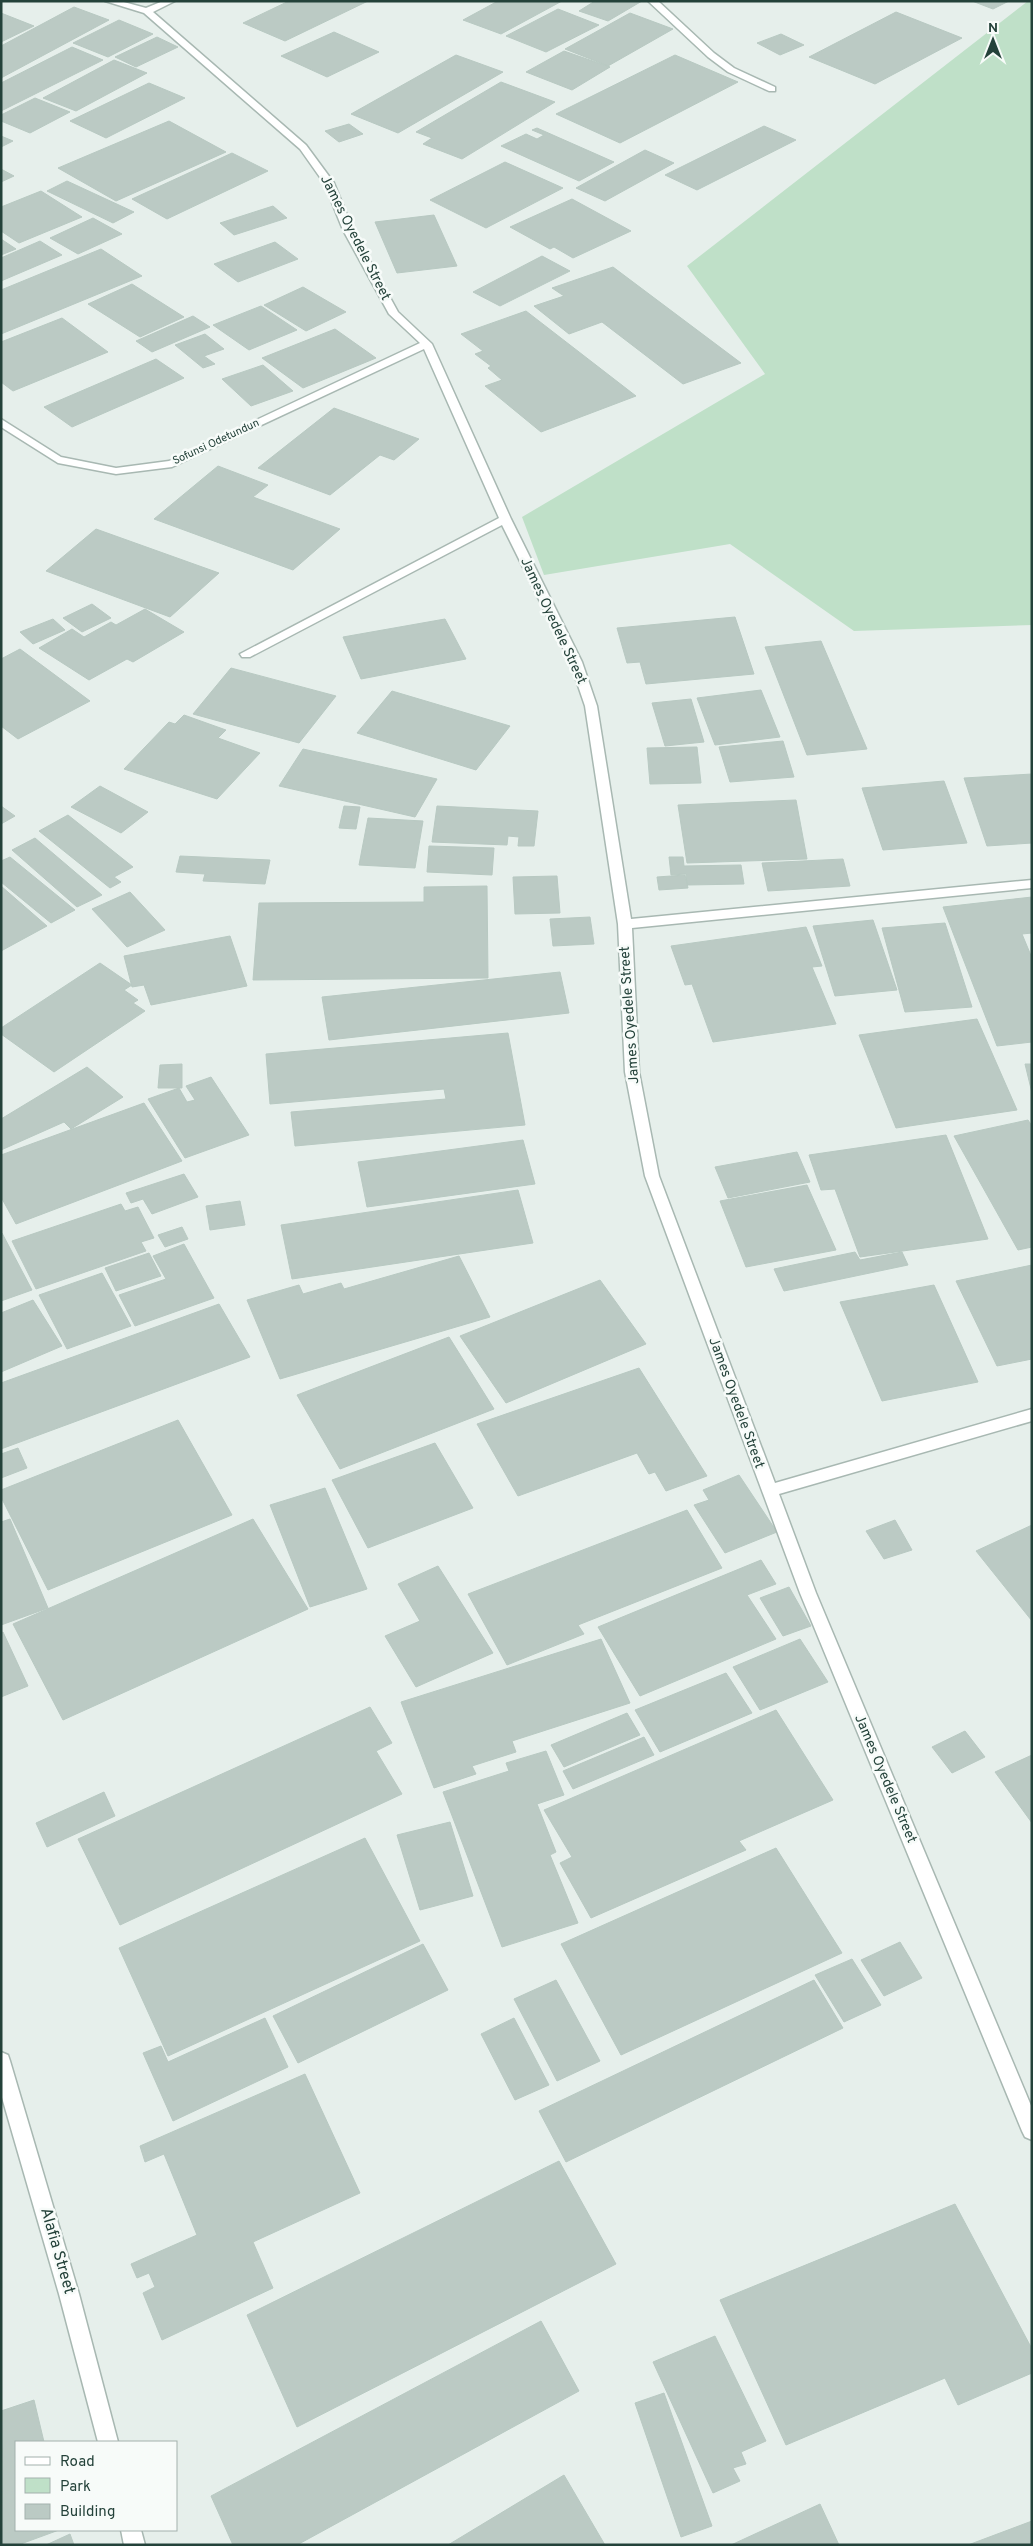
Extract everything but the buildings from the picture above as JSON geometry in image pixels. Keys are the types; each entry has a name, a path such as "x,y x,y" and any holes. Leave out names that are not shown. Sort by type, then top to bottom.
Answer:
{"street":[{"name":"James Oyedele Street","path":"109,1 147,11 302,147 329,182 348,230 394,314 427,344 505,519 576,662 591,706 625,924 632,1072 652,1176 768,1491 812,1602 1032,2131"},
{"path":"147,11 171,1"},
{"path":"652,1 710,55 731,70 772,89"},
{"name":"Sofunsi Odetundun","path":"1,422 58,460 116,471 172,464 427,344"},
{"path":"246,654 505,519"},
{"path":"625,924 1032,884"},
{"path":"768,1491 1032,1415"},
{"name":"Alafia Street","path":"1,2062 69,2294 108,2441"},
{"path":"131,2531 135,2545"}],"green space":[{"path":"1028,1 1032,1 1032,625 854,631 730,544 544,575 522,517 765,374 687,266"}]}
